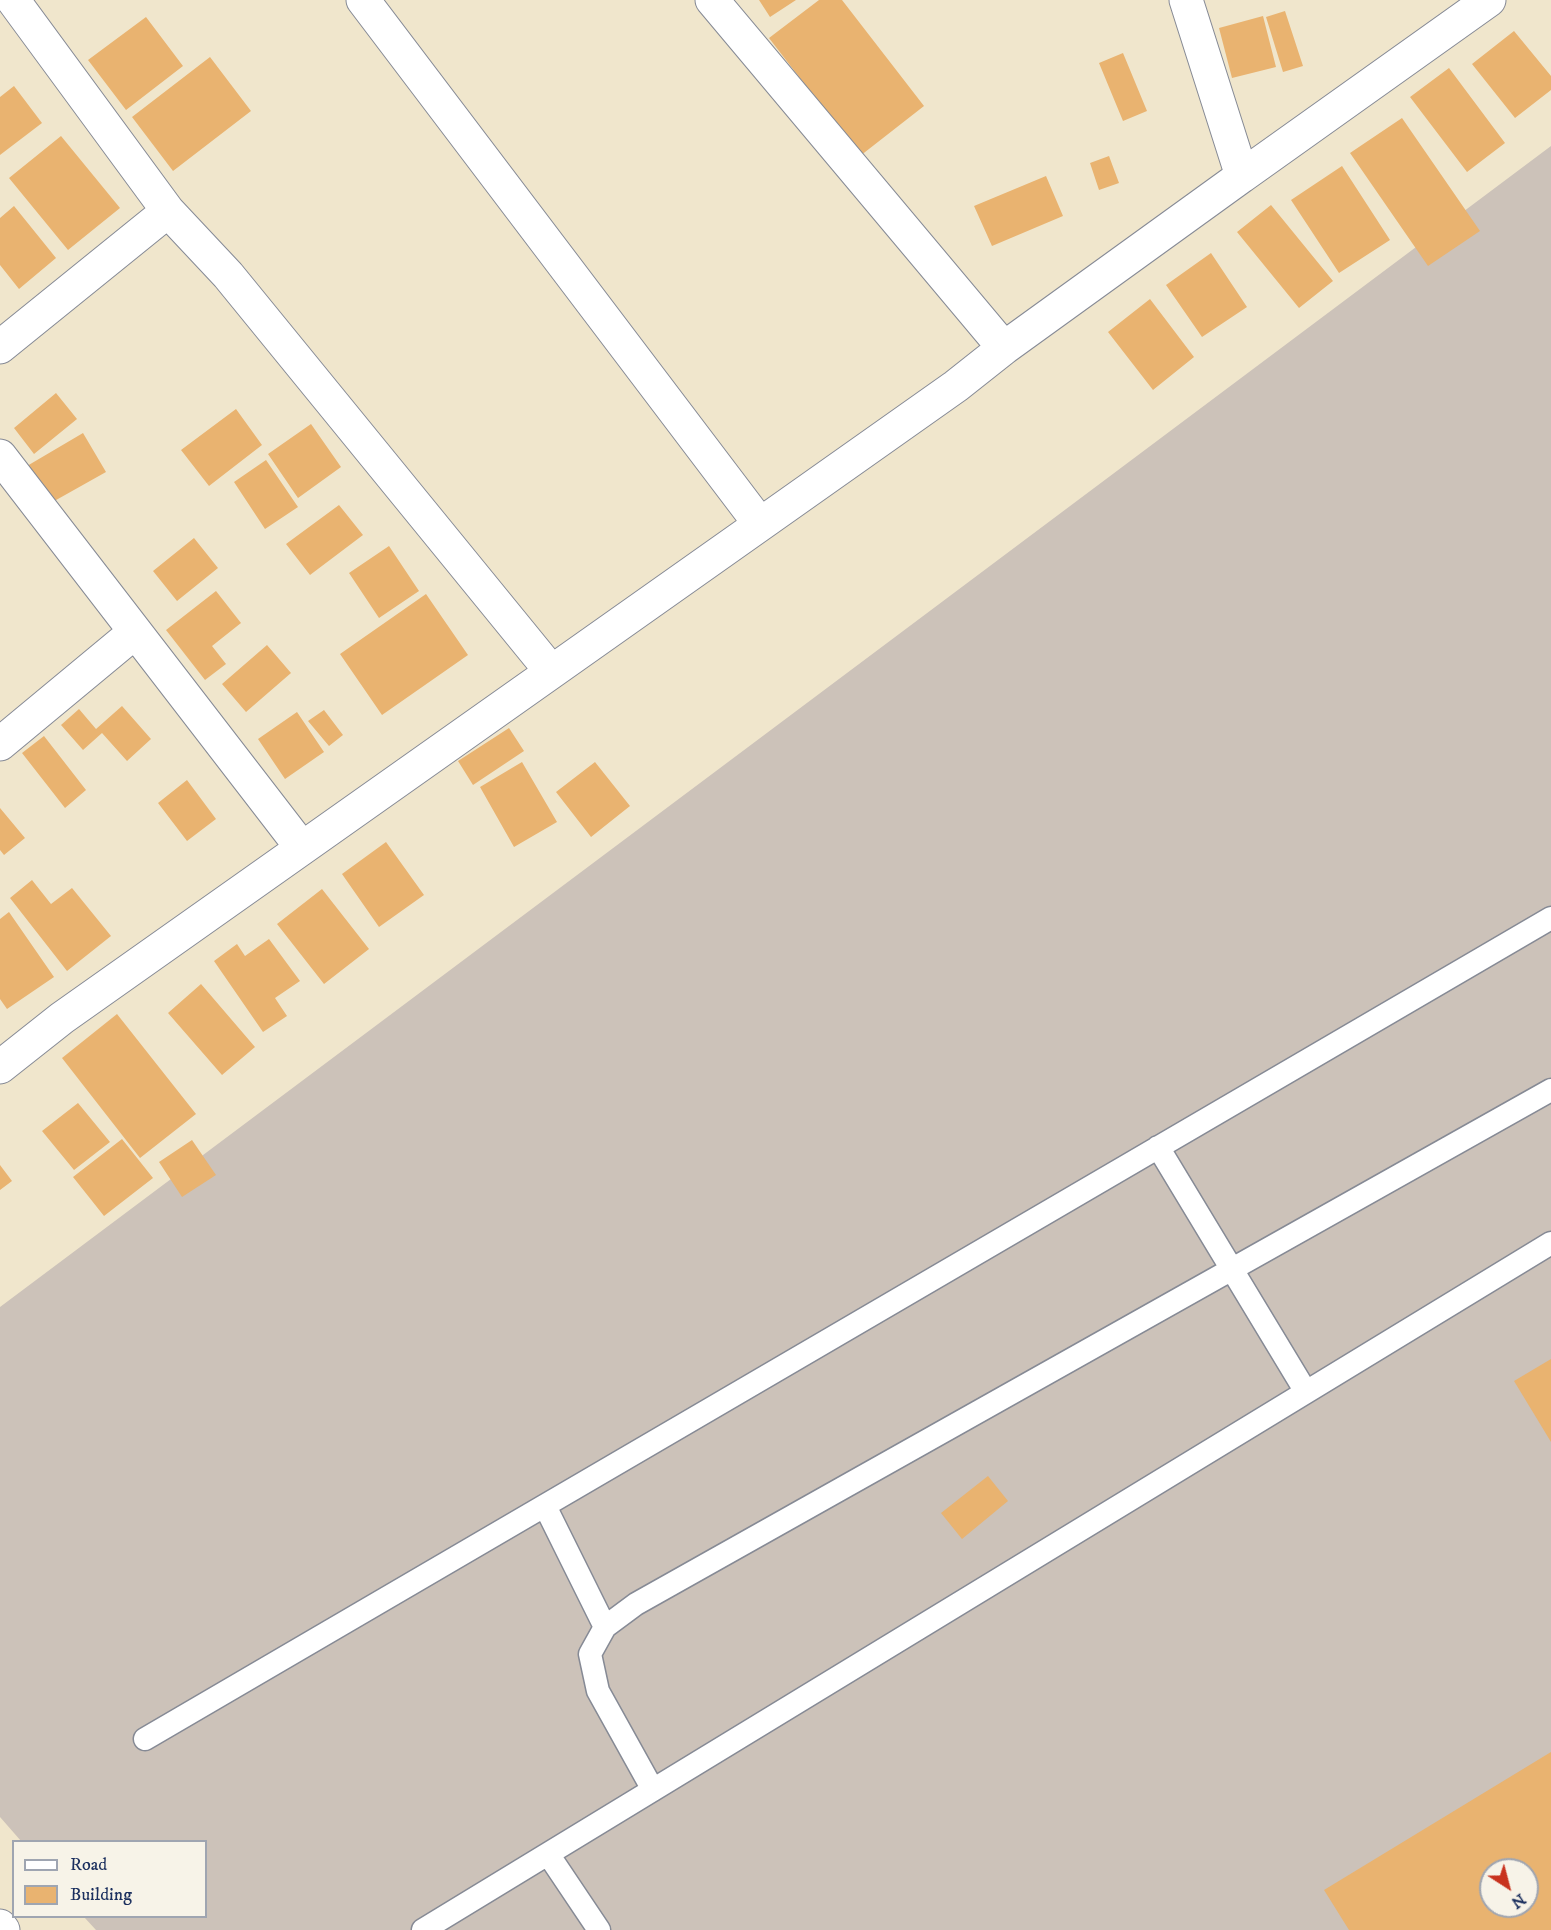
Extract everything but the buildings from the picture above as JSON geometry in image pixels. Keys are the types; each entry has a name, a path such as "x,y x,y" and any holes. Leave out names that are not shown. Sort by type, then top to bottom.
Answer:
{"street":[{"path":"0,8 11,0 168,212 228,275 551,671"},
{"path":"363,0 760,524"},
{"path":"711,0 1004,348"},
{"path":"1186,0 1242,176"},
{"path":"0,1067 62,1018 956,386 1004,348 1242,176 1454,11 1489,0"},
{"path":"0,347 168,212"},
{"path":"0,456 302,848"},
{"path":"0,744 135,632"},
{"path":"0,1926 3,1930"}],"lane":[{"path":"145,1739 1551,918"},
{"path":"653,1790 598,1691 590,1654 605,1627 636,1604 1551,1090"},
{"path":"1158,1147 1306,1392"},
{"path":"429,1929 548,1854 1551,1242"},
{"path":"545,1506 605,1627"},
{"path":"548,1854 599,1930"}],"shaded area":[{"path":"1551,146 1551,1930 96,1930 85,1918 207,1918 207,1840 20,1840 0,1817 0,1307"}]}
